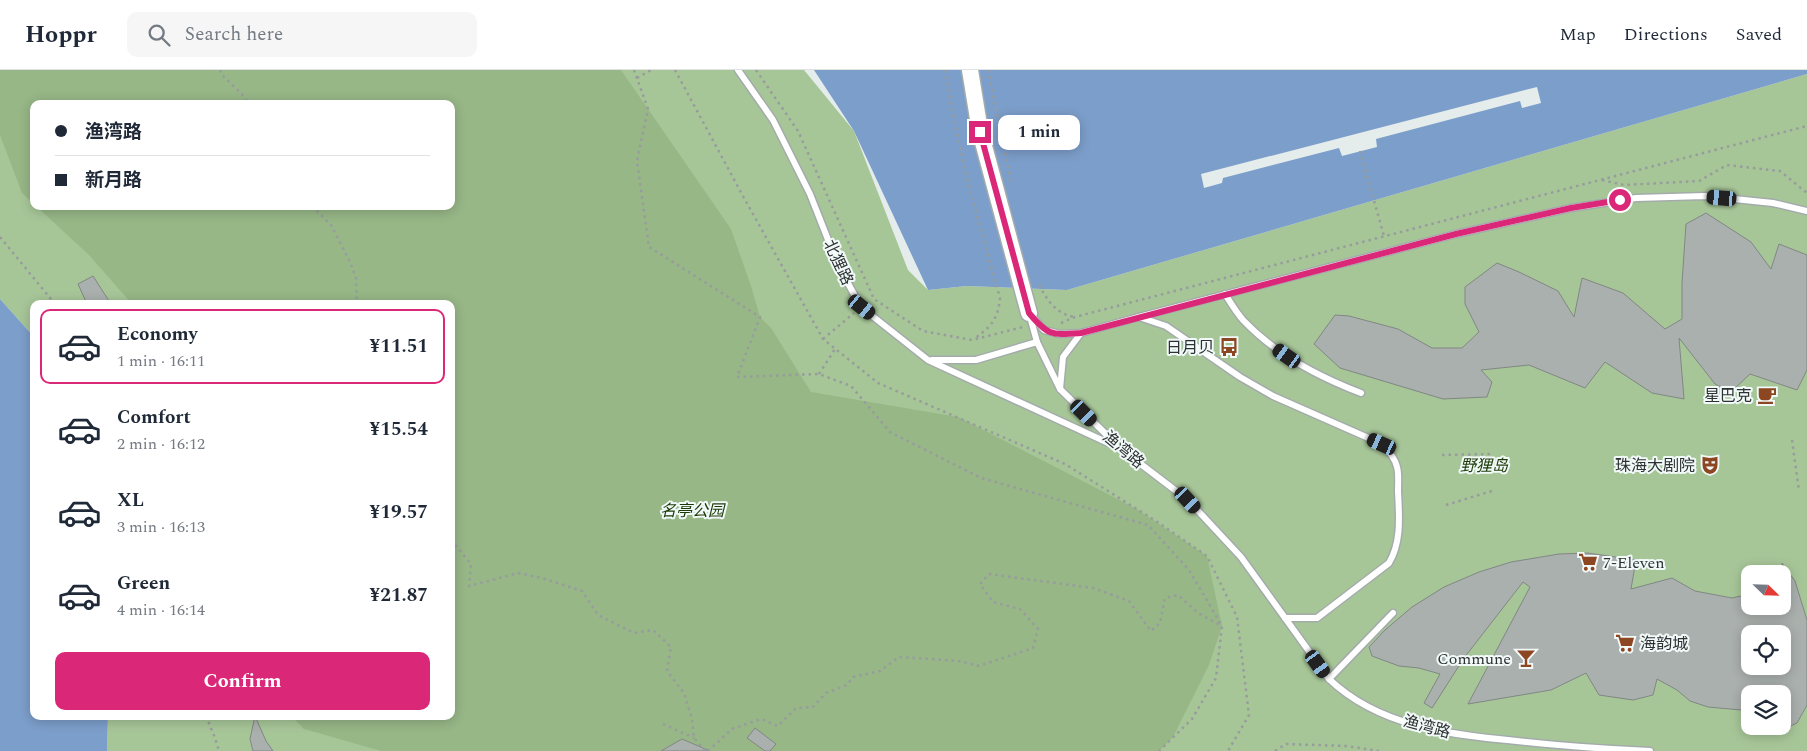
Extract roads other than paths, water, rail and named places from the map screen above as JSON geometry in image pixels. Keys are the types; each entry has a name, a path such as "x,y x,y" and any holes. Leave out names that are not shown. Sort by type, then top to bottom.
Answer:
{"street":[{"path":"970,70 980,132 1031,319"}],"lane":[{"name":"北狸路","path":"738,70 773,120 810,194 838,265 862,307 928,360 1121,449"},
{"path":"1031,319 1044,330 1060,334 1081,333 1456,234 1571,208 1636,198 1705,196 1773,203 1807,211"},
{"path":"1225,294 1242,319 1264,339 1316,373 1362,393"},
{"path":"1139,317 1166,326 1240,377 1273,396 1382,444 1390,452 1397,468 1399,536 1395,553 1388,563 1316,618 1285,618"},
{"name":"渔湾路","path":"1031,319 1037,342 1060,389 1121,449 1188,500 1241,557 1329,680 1341,691 1375,710 1423,728 1465,736 1552,745 1650,751"},
{"path":"1060,389 1063,358 1081,333"},
{"path":"928,360 976,360 1037,342"},
{"path":"1329,680 1393,613"}],"water":[{"path":"814,70 1807,70 1807,74 1067,290 967,286 928,290 854,131"},
{"path":"0,299 30,333 30,720 108,720 107,751 0,751"}],"place":[{"name":"日月贝","path":"1229,347"},
{"name":"星巴克","path":"1767,395"},
{"name":"珠海大剧院","path":"1710,465"},
{"name":"7-Eleven","path":"1588,562"},
{"name":"海韵城","path":"1625,643"},
{"name":"Commune","path":"1526,658"}],"park label":[{"name":"野狸岛","path":"1484,465"},
{"name":"名亭公园","path":"692,510"}]}
